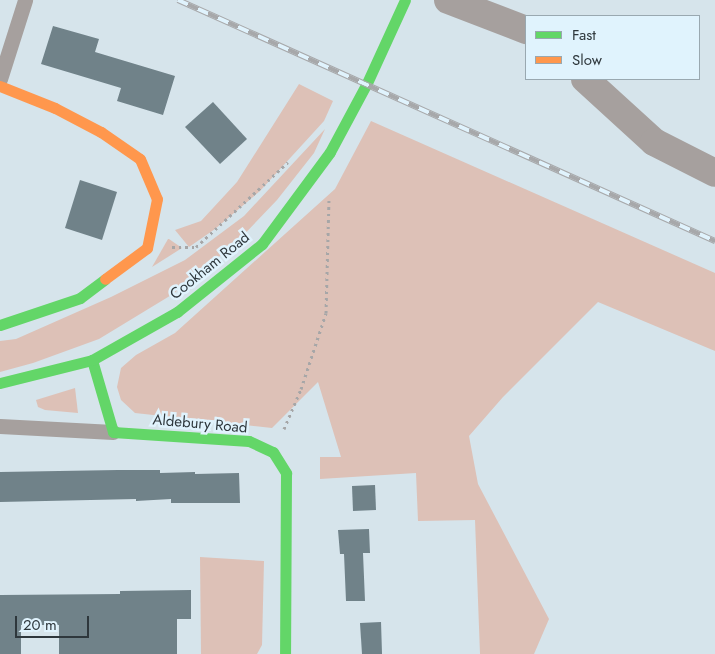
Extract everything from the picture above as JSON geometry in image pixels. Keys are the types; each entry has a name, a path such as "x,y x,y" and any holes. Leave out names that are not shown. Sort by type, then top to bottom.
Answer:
{"street":[{"name":"Cookham Road","path":"0,383 92,360 177,312 262,244 330,152 367,83 405,0"},
{"path":"448,0 525,30"},
{"path":"587,80 654,142 715,173"},
{"path":"0,86 55,108 101,132 140,159 157,199 146,248 80,298 0,325"},
{"path":"92,360 114,432"},
{"name":"Aldebury Road","path":"114,432 249,441 273,452"},
{"path":"273,452 286,473 285,654"}],"lane":[{"path":"0,79 25,0"},
{"path":"0,426 114,432"}],"path":[{"path":"273,452 301,389 326,313 330,152"},
{"path":"146,248 196,247 294,157"}],"shaded area":[{"path":"299,84 333,101 324,121 260,191 215,229 189,247 175,230 201,221 237,182"},
{"path":"371,121 715,273 715,351 598,302 503,397 469,436 478,484 549,619 534,654 480,654 475,520 418,521 416,473 320,479 320,457 341,457 318,382 272,428 135,413 121,400 117,387 121,368 136,355 175,333 335,189"},
{"path":"325,129 314,153 277,200 236,243 173,294 99,339 33,363 0,372 0,341 16,339 111,297 185,260 244,216"},
{"path":"168,239 182,248 152,267"},
{"path":"75,388 78,413 45,410 38,407 36,400"},
{"path":"200,557 264,561 262,645 257,654 201,654"}],"building":[{"path":"53,26 99,39 95,52 175,76 163,115 117,101 121,88 41,64"},
{"path":"213,102 247,139 220,164 185,127"},
{"path":"80,180 117,192 102,240 65,228"},
{"path":"160,470 160,473 195,472 195,474 239,473 240,503 171,503 171,499 0,502 0,472"},
{"path":"375,485 376,510 353,511 352,486"},
{"path":"369,529 370,553 363,553 365,601 346,601 344,554 340,554 338,530"},
{"path":"191,590 191,619 177,619 177,654 59,654 59,625 21,625 21,654 0,654 0,595 120,594 120,591"},
{"path":"381,622 382,654 362,654 360,623"}],"railway":[{"path":"178,0 715,241"}],"traffic: fast":[{"path":"0,383 92,360 177,312 262,244 330,152 367,83 405,0"},
{"path":"0,325 80,298 105,279"},
{"path":"92,360 113,432 249,441 273,452 286,473 285,654"}],"traffic: slow":[{"path":"0,86 55,108 101,132 140,159 157,199 147,248 105,279"}]}
